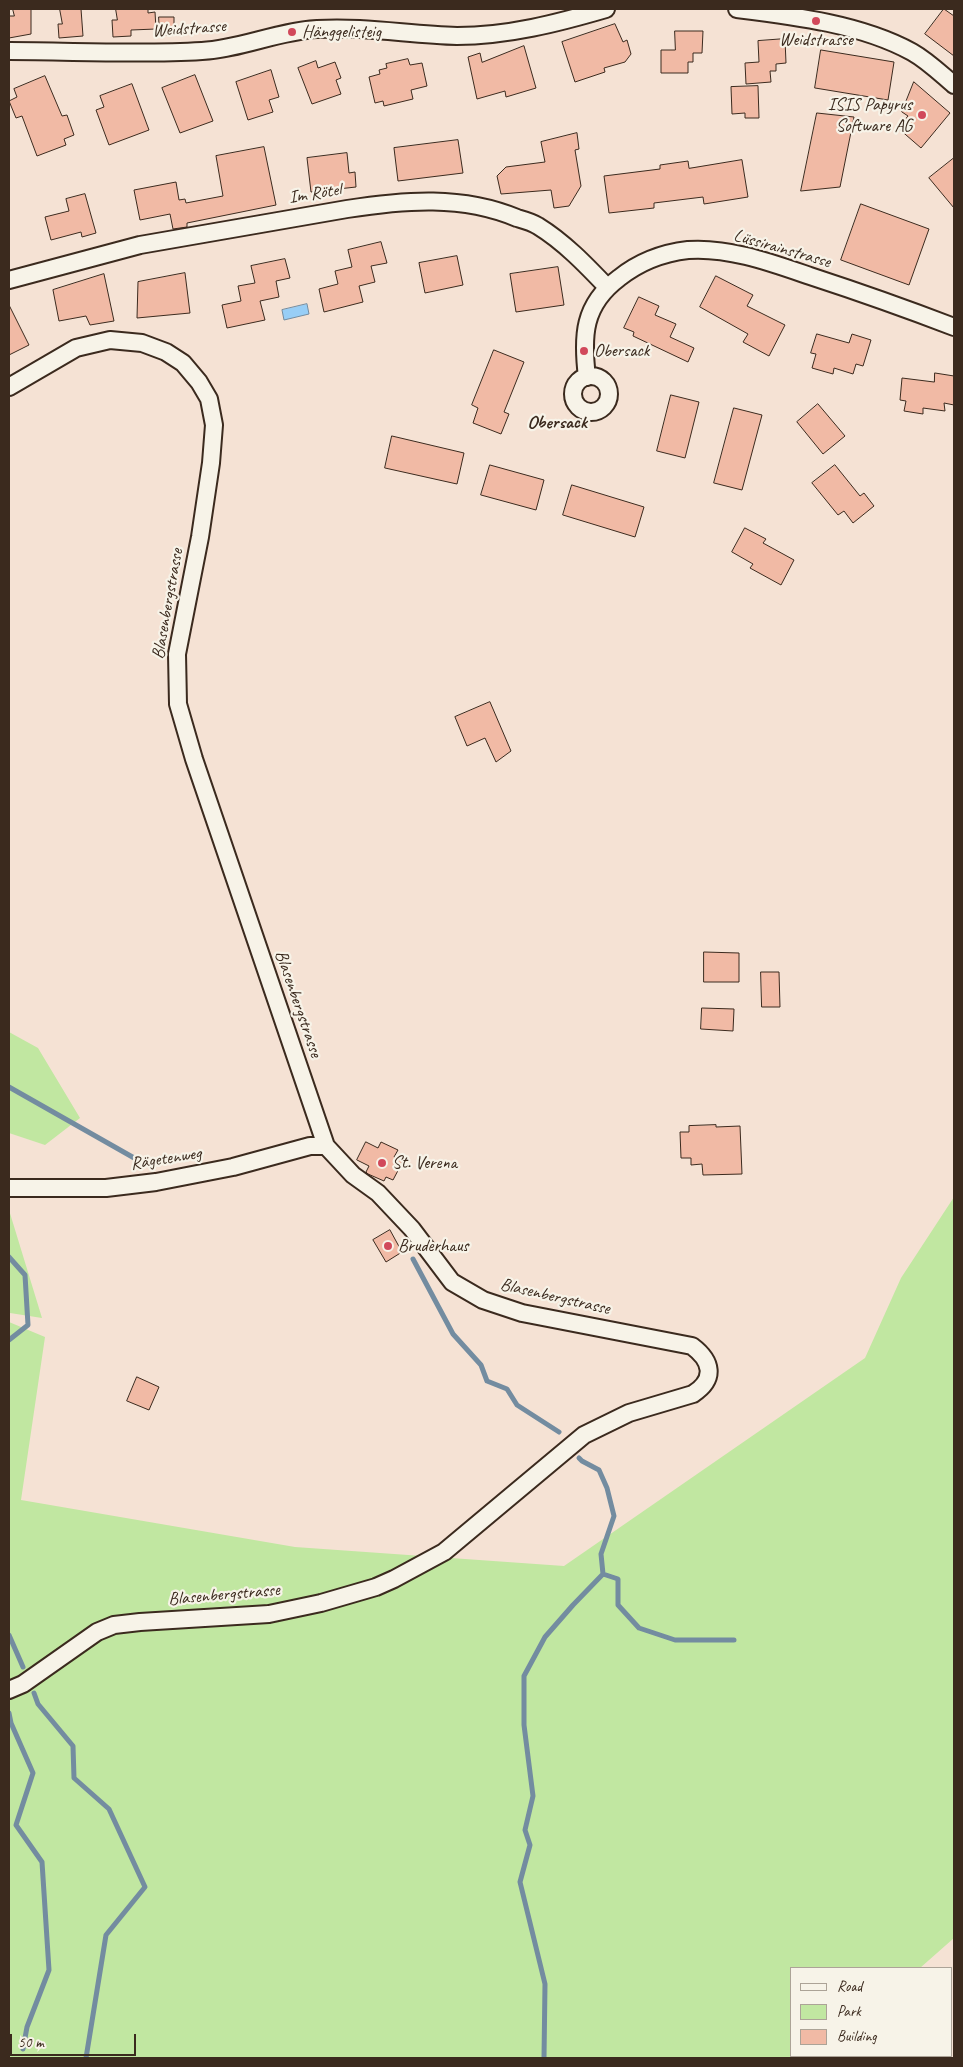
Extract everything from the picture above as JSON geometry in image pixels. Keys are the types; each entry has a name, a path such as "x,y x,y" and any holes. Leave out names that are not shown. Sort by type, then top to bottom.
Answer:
{"street":[{"name":"Weidstrasse","path":"9,51 204,51 236,46 292,32 318,29 350,28 421,35 460,36 531,28 606,9"},
{"path":"737,9 816,21 872,36 912,52 934,67 954,86"},
{"name":"Im Rötel","path":"9,280 140,245 380,204 454,201 494,208 537,226 565,245 608,286"},
{"name":"Lüssirainstrasse","path":"587,377 584,351 587,321 594,306 608,286 634,266 663,255 690,250 719,252 754,258 954,327"},
{"name":"Blasenbergstrasse","path":"9,387 76,348 110,340 142,342 166,352 183,363 199,382 209,399 214,425 211,463 200,537 177,654 178,704 197,768 326,1146 353,1175 378,1193 412,1229 452,1282 483,1300 522,1314 692,1346 702,1354 709,1366 708,1378 701,1388 692,1394 629,1413 584,1435 444,1552 394,1579 376,1587 321,1603 269,1614 140,1622 114,1626 97,1632 23,1684 9,1690"},
{"name":"Rägetenweg","path":"9,1188 106,1188 156,1182 234,1167 310,1146 326,1146"}],"green space":[{"path":"9,1032 38,1048 80,1118 45,1145 9,1133"},
{"path":"954,1197 954,1938 921,1967 790,1967 790,2057 867,2058 9,2058 9,1322 45,1337 21,1500 295,1547 564,1566 865,1358 901,1278"},
{"path":"9,1210 42,1318 10,1313 9,1311"}],"water":[{"path":"307,304 309,314 284,320 282,310"}],"building":[{"path":"13,9 31,9 31,34 9,38 9,16 14,16"},
{"path":"60,9 81,9 83,36 59,38 58,24 62,24"},
{"path":"116,9 148,9 148,13 155,12 156,29 131,30 131,36 113,37 112,20 117,20"},
{"path":"944,9 954,16 954,56 925,34"},
{"path":"159,17 174,17 174,35 160,35"},
{"path":"615,24 623,42 627,40 631,54 625,62 604,68 605,72 575,82 562,42"},
{"path":"675,31 703,31 702,53 693,53 693,62 688,62 688,73 661,73 661,50 675,50"},
{"path":"785,39 786,63 776,64 776,71 770,71 771,82 746,84 745,63 759,62 758,41"},
{"path":"524,46 536,88 506,97 505,91 477,99 468,57 480,53 482,62"},
{"path":"821,50 894,62 888,100 815,88"},
{"path":"408,59 410,65 422,63 427,86 411,90 413,99 384,106 383,101 375,103 369,77 380,74 379,70 387,68 386,64"},
{"path":"316,61 318,68 335,62 341,78 336,80 341,94 312,104 298,68"},
{"path":"271,70 279,97 269,100 273,112 248,120 236,82"},
{"path":"195,75 213,121 180,133 162,88"},
{"path":"45,76 62,116 67,115 74,135 64,139 66,145 37,156 22,116 16,118 9,101 17,97 14,89"},
{"path":"914,82 950,113 921,148 898,128 908,116 902,112"},
{"path":"132,84 149,130 109,145 96,110 104,107 100,96"},
{"path":"758,86 759,118 745,118 745,113 732,114 731,87"},
{"path":"817,113 854,117 840,187 801,191"},
{"path":"577,133 579,149 575,150 581,186 569,206 554,208 551,190 501,194 497,176 506,167 545,162 541,142"},
{"path":"458,140 463,173 398,181 394,148"},
{"path":"264,147 276,205 187,223 187,227 173,229 170,214 140,220 134,190 176,182 179,200 185,199 186,203 223,196 216,156"},
{"path":"347,153 349,173 355,172 356,187 311,192 307,158"},
{"path":"954,158 954,208 929,178"},
{"path":"742,160 748,197 704,204 703,197 654,203 654,208 609,213 604,176 660,169 660,165 688,161 689,168"},
{"path":"85,194 96,233 82,237 81,232 51,240 45,217 69,211 66,199"},
{"path":"861,204 929,229 909,285 841,260"},
{"path":"381,242 387,263 371,266 375,282 359,286 363,302 324,312 319,289 338,284 335,271 352,267 348,250"},
{"path":"457,256 463,285 425,293 419,263"},
{"path":"285,259 290,278 276,281 279,297 260,301 265,320 227,328 222,305 241,301 238,286 255,283 251,266"},
{"path":"558,267 564,305 516,312 510,274"},
{"path":"185,273 190,313 137,318 138,282"},
{"path":"104,274 114,321 90,325 86,316 59,321 53,290"},
{"path":"716,276 753,295 747,306 785,325 769,356 743,342 748,334 700,307"},
{"path":"639,297 659,306 655,315 676,324 670,337 694,348 688,362 633,336 634,332 624,328"},
{"path":"9,305 29,345 9,355"},
{"path":"817,334 849,343 852,334 871,340 863,366 856,364 853,374 834,368 833,374 812,368 816,354 811,353"},
{"path":"494,350 524,362 504,412 509,414 501,434 473,423 478,408 472,405"},
{"path":"935,373 954,376 954,405 944,403 945,411 923,408 923,414 904,411 906,401 900,400 902,378 934,382"},
{"path":"671,395 699,402 685,458 657,451"},
{"path":"818,404 845,436 823,454 797,422"},
{"path":"734,408 762,415 742,490 714,483"},
{"path":"392,436 464,453 457,484 385,468"},
{"path":"490,465 544,480 536,510 481,495"},
{"path":"835,465 860,496 864,493 874,506 853,523 844,511 838,515 812,483"},
{"path":"572,485 644,507 635,537 563,515"},
{"path":"745,528 766,539 763,543 794,560 781,585 750,568 753,564 732,552"},
{"path":"490,702 511,751 496,762 485,738 467,746 455,717"},
{"path":"704,952 739,953 739,982 704,982"},
{"path":"761,972 779,972 780,1007 762,1007"},
{"path":"702,1008 734,1009 733,1031 701,1029"},
{"path":"716,1125 716,1127 740,1126 742,1174 703,1175 702,1164 691,1165 691,1158 681,1158 680,1132 689,1132 689,1126"},
{"name":"St. Verena","path":"366,1142 378,1148 381,1142 398,1150 394,1157 403,1161 393,1180 386,1177 384,1181 368,1174 366,1172 369,1166 357,1160"},
{"name":"Bruderhaus","path":"390,1230 402,1252 386,1262 373,1240"},
{"path":"137,1377 159,1387 149,1410 127,1401"}],"waterway":[{"path":"9,1087 143,1163"},
{"path":"9,1257 25,1275 28,1325 9,1340"},
{"path":"413,1259 453,1334 481,1365 487,1381 507,1389 517,1405 559,1432"},
{"path":"544,2058 545,1984 520,1882 530,1845 525,1830 533,1796 524,1725 524,1676 545,1637 603,1574 601,1554 614,1516 607,1488 599,1470 579,1458"},
{"path":"603,1574 618,1579 618,1605 639,1628 675,1640 734,1640"},
{"path":"9,1635 23,1667"},
{"path":"34,1693 38,1704 73,1746 74,1778 109,1809 145,1887 106,1935 86,2058"},
{"path":"9,1713 11,1723 33,1773 16,1825 42,1862 49,1970 27,2027 23,2049"}],"place":[{"name":"Weidstrasse","path":"816,21"},
{"name":"Hänggelisteig","path":"292,32"},
{"name":"ISIS Papyrus Software AG","path":"922,115"},
{"name":"Obersack","path":"584,351"},
{"name":"St. Verena","path":"382,1163"},
{"name":"Bruderhaus","path":"388,1246"}],"district":[{"name":"Obersack","path":"557,423"}]}
